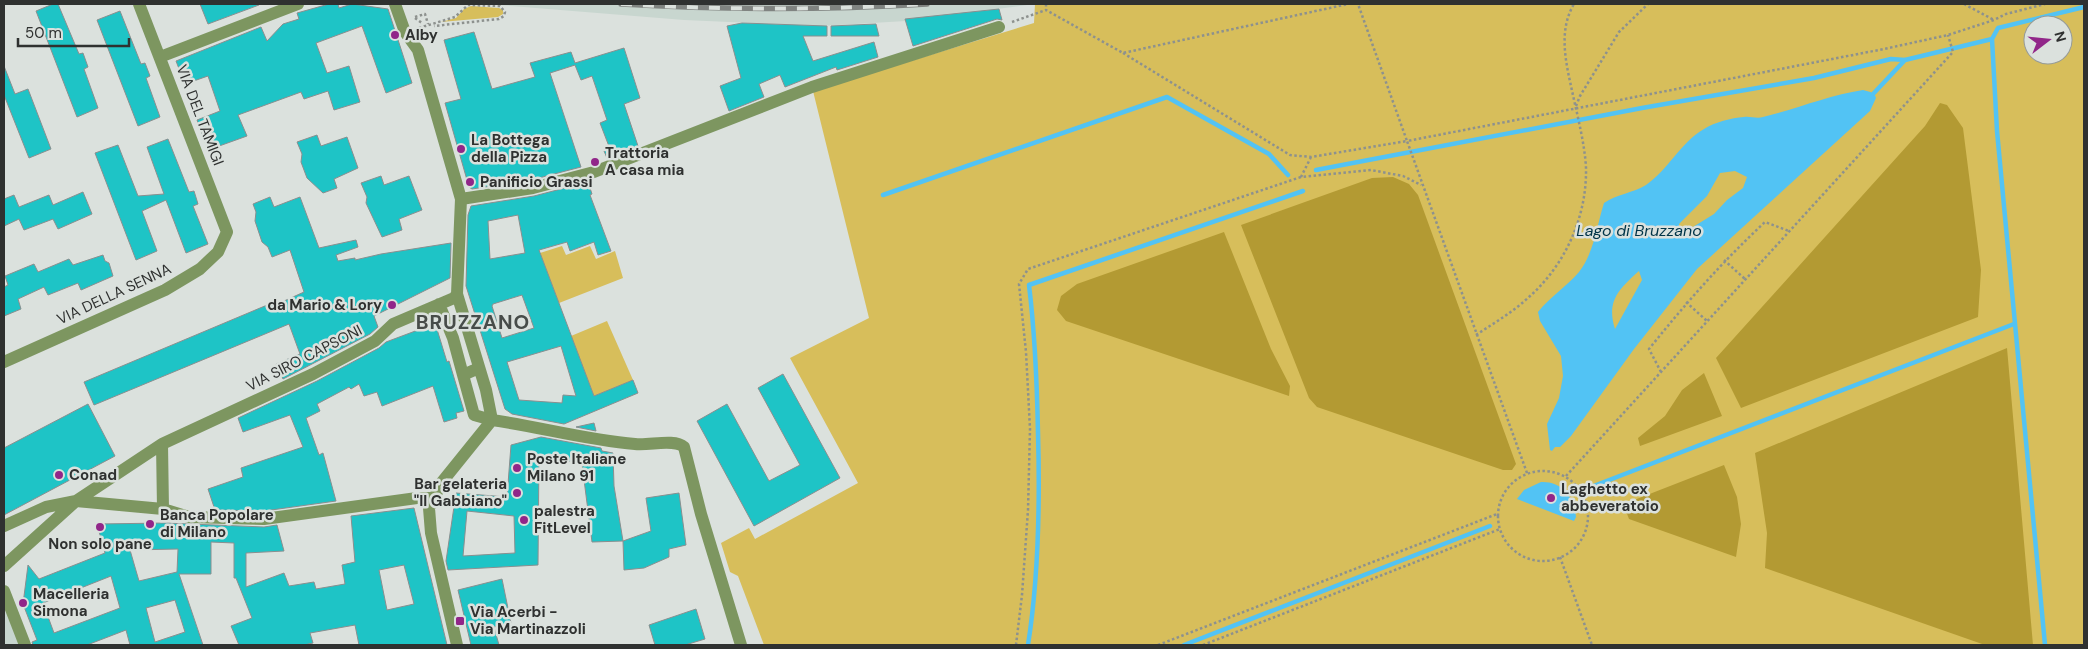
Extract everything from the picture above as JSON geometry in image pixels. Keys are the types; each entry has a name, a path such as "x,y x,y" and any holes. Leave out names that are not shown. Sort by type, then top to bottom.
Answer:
{"street":[{"name":"VIA DEL TAMIGI","path":"139,4 227,232 226,239"},
{"path":"160,57 298,4"},
{"path":"395,4 405,32 418,50 461,199 457,294 490,405 492,420 442,482 429,508 431,533 457,645"},
{"path":"461,199 533,188 594,172 812,87 999,27"},
{"name":"VIA DELLA SENNA","path":"4,362 165,290 200,269 218,252 226,239"},
{"name":"VIA SIRO CAPSONI","path":"76,501 162,444 313,374 374,340 393,324 454,298 457,294"},
{"path":"439,304 453,338 474,415 492,420 625,444 651,445 676,442 684,447 700,514 741,645"},
{"path":"463,375 479,368"},
{"path":"162,444 164,510"},
{"path":"4,526 46,507 76,501 164,510 190,516 264,519 416,498 433,498"},
{"path":"4,566 76,501"},
{"path":"4,591 25,645"}],"path":[{"path":"405,32 455,17 465,6 472,4 500,6 506,12 499,19 434,26"},
{"path":"1046,4 1046,10"},
{"path":"1123,53 1348,4"},
{"path":"1358,4 1527,473"},
{"path":"1476,335 1529,297 1546,280 1562,257 1576,229 1585,196 1586,167 1564,42 1567,22 1574,4"},
{"path":"1576,108 1580,96 1619,32 1648,4"},
{"path":"1964,4 1994,20"},
{"path":"999,27 1046,10 1123,53 1290,155 1311,157 1407,141 1884,49 1948,35 1994,20 2006,14 2045,4"},
{"path":"413,11 415,17 422,23"},
{"path":"415,17 425,14 428,24"},
{"path":"1566,476 1953,52 1948,35"},
{"path":"1301,177 1311,157"},
{"path":"1016,645 1022,595 1028,510 1030,429 1026,352 1019,284 1028,269 1301,177 1371,170 1403,176 1422,186"},
{"path":"1661,372 1649,349 1686,302 1724,260 1765,222 1789,231"},
{"path":"1724,260 1745,280"},
{"path":"1686,302 1707,321"},
{"path":"1549,470 1566,476 1581,491 1586,501 1588,520 1583,537 1569,553 1560,557 1537,560 1519,554 1505,540 1500,529 1497,514 1506,491 1527,473 1549,470"},
{"path":"1158,645 1497,514"},
{"path":"1203,645 1500,529"},
{"path":"1560,557 1592,645"}],"shaded area":[{"path":"487,4 1035,4 906,21 821,26 684,20"},
{"path":"1035,4 2084,4 2084,645 764,645 738,576 730,572 721,543 749,528 755,539 858,483 790,358 869,318 813,91 1034,23"},
{"path":"471,6 499,8 503,10 503,14 498,17 441,22 456,18 464,9"},
{"path":"1940,103 1947,105 1963,128 1981,270 1978,317 1741,408 1716,358 1925,126"},
{"path":"1393,177 1409,184 1418,195 1516,464 1512,470 1503,470 1317,407 1309,398 1241,225 1372,178"},
{"path":"1224,232 1271,349 1290,386 1289,396 1066,321 1057,310 1061,296 1077,284"},
{"path":"562,246 566,255 590,246 596,259 615,251 623,278 559,303 540,253"},
{"path":"607,321 633,380 594,396 571,336"},
{"path":"2007,348 2033,645 1985,645 1765,568 1767,533 1755,453"},
{"path":"1704,373 1722,416 1640,446 1638,438 1665,416 1682,390"},
{"path":"1724,465 1737,497 1741,524 1736,557 1629,519 1626,511 1629,502"},
{"path":"4,591 25,645 4,645"}],"water":[{"name":"Lago di Bruzzano","path":"1863,90 1874,93 1876,98 1870,111 1697,269 1634,349 1571,436 1560,447 1555,447 1552,451 1550,450 1547,424 1559,398 1563,376 1561,356 1540,321 1538,312 1579,272 1584,264 1592,248 1604,203 1646,185 1661,172 1688,142 1713,124 1746,117 1763,117","holes":["1735,171 1747,177 1743,188 1727,200 1714,214 1680,235 1679,224 1707,196 1720,173","1639,271 1642,280 1615,329 1612,311 1613,303 1620,290"]},
{"path":"1541,482 1555,484 1566,492 1575,510 1576,517 1574,521 1517,499 1524,490"}],"building":[{"path":"53,4 58,4 79,54 83,53 88,67 84,69 98,108 77,117 36,11"},
{"path":"200,4 259,4 259,5 208,24"},
{"path":"329,4 338,4 339,8 352,4 388,9 412,83 386,93 362,26 316,43 327,73 349,66 360,102 334,110 328,91 304,99 301,92 238,115 247,136 208,150 197,120 220,111 208,76 185,84 176,61 261,27 267,41 283,24 299,19 297,13"},
{"path":"999,9 1002,20 997,19 913,46 905,19"},
{"path":"120,11 141,64 145,63 150,76 146,78 160,117 138,126 97,20"},
{"path":"742,23 827,26 827,36 803,36 813,61 874,42 878,57 837,70 836,67 785,87 780,75 759,84 764,97 729,111 720,86 741,78 727,26"},
{"path":"876,24 879,36 831,36 831,26"},
{"path":"474,32 492,89 535,77 530,63 571,52 575,63 624,48 640,98 624,104 638,146 607,158 604,151 610,149 600,123 607,120 592,76 581,80 575,65 550,73 581,167 531,180 472,189 469,187 445,103 461,99 444,40"},
{"path":"4,66 15,94 28,89 51,149 29,158 4,95"},
{"path":"317,135 321,146 347,137 358,168 334,179 337,188 323,193 307,178 301,162 302,154 297,142"},
{"path":"168,139 189,192 194,191 198,204 193,206 208,244 186,253 166,200 142,211 157,251 136,260 95,153 118,145 138,196 164,194 147,147"},
{"path":"381,176 384,185 409,176 422,210 399,219 402,230 382,237 366,203 367,197 361,183"},
{"path":"588,182 592,194 590,195 611,251 598,255 594,242 570,251 567,242 539,250 594,396 633,380 638,393 564,424 512,414 505,409 466,286 468,215 471,206 534,196","holes":["518,215 525,253 490,259 488,221","522,295 534,328 502,338 493,304","561,346 576,396 563,395 562,403 519,400 507,362"]},
{"path":"83,192 92,214 58,229 53,219 24,230 19,219 4,226 4,199 14,195 19,207 49,195 53,205"},
{"path":"270,197 274,207 300,197 319,248 356,240 358,247 336,255 338,261 355,258 355,260 451,243 450,278 374,316 378,327 370,334 283,379 276,364 300,354 289,324 94,405 84,382 272,303 273,306 304,292 290,250 272,257 268,247 262,242 255,221 256,212 253,204"},
{"path":"103,255 105,261 109,263 113,276 81,290 78,283 48,295 44,287 18,299 21,309 4,316 4,287 8,285 5,276 34,264 38,272 69,259 73,265"},
{"path":"436,326 464,411 456,413 457,418 444,422 433,386 382,406 377,392 364,396 359,384 351,389 349,387 317,404 320,411 306,418 319,455 323,453 336,501 264,511 215,510 208,489 243,477 241,468 303,447 290,415 243,432 238,418 317,381 379,348 386,342 426,327 426,329"},
{"path":"783,374 840,478 754,526 697,421 727,404 769,481 800,465 758,388"},
{"path":"88,404 115,456 4,515 4,448"},
{"path":"594,423 596,431 576,427"},
{"path":"541,437 601,448 602,451 613,453 614,486 623,541 592,542 582,464 539,455 538,565 448,570 446,561 456,493 507,497 511,445","holes":["467,511 514,516 515,553 463,556"]},
{"path":"679,493 686,545 669,549 669,557 644,568 624,570 623,541 651,531 646,498"},
{"path":"414,508 447,645 359,645 355,625 310,633 313,643 304,645 239,645 231,626 252,618 236,578 234,578 234,543 211,542 211,574 179,574 203,645 130,645 126,630 87,645 33,645 32,642 37,640 23,604 28,565 39,579 105,553 97,524 165,523 264,527 277,525 284,551 246,553 246,587 284,573 289,586 314,582 316,589 345,584 342,565 355,562 351,516","holes":["178,549 177,572 139,581 130,550","404,565 414,604 387,610 379,570","111,576 120,608 54,633 43,603","175,600 185,632 155,642 146,608"]},
{"path":"502,579 511,623 494,627 499,645 471,645 458,590"},
{"path":"696,609 705,639 685,645 655,645 649,625"}],"waterway":[{"path":"2045,645 1997,131 1992,39 1998,28 2084,7"},
{"path":"1316,170 1642,108 1814,78 1891,59 1905,60 1992,39"},
{"path":"1874,93 1905,60"},
{"path":"883,195 1167,97 1269,154 1288,175"},
{"path":"1028,645 1037,566 1039,486 1038,414 1029,285 1303,191"},
{"path":"1591,487 2014,324"},
{"path":"1184,645 1490,526"}],"railway":[{"path":"621,4 774,8 927,4"}],"place":[{"name":"Alby","path":"395,35"},
{"name":"La Bottega della Pizza","path":"461,149"},
{"name":"Trattoria A casa mia","path":"595,162"},
{"name":"Panificio Grassi","path":"470,182"},
{"name":"da Mario & Lory","path":"392,305"},
{"name":"Poste Italiane Milano 91","path":"517,468"},
{"name":"Conad","path":"59,475"},
{"name":"Bar gelateria \"Il Gabbiano\"","path":"517,493"},
{"name":"Laghetto ex abbeveratoio","path":"1551,498"},
{"name":"palestra FitLevel","path":"524,520"},
{"name":"Banca Popolare di Milano","path":"150,524"},
{"name":"Non solo pane","path":"100,527"},
{"name":"Macelleria Simona","path":"23,603"},
{"name":"Via Acerbi - Via Martinazzoli","path":"460,621"}],"district":[{"name":"BRUZZANO","path":"473,322"}]}
